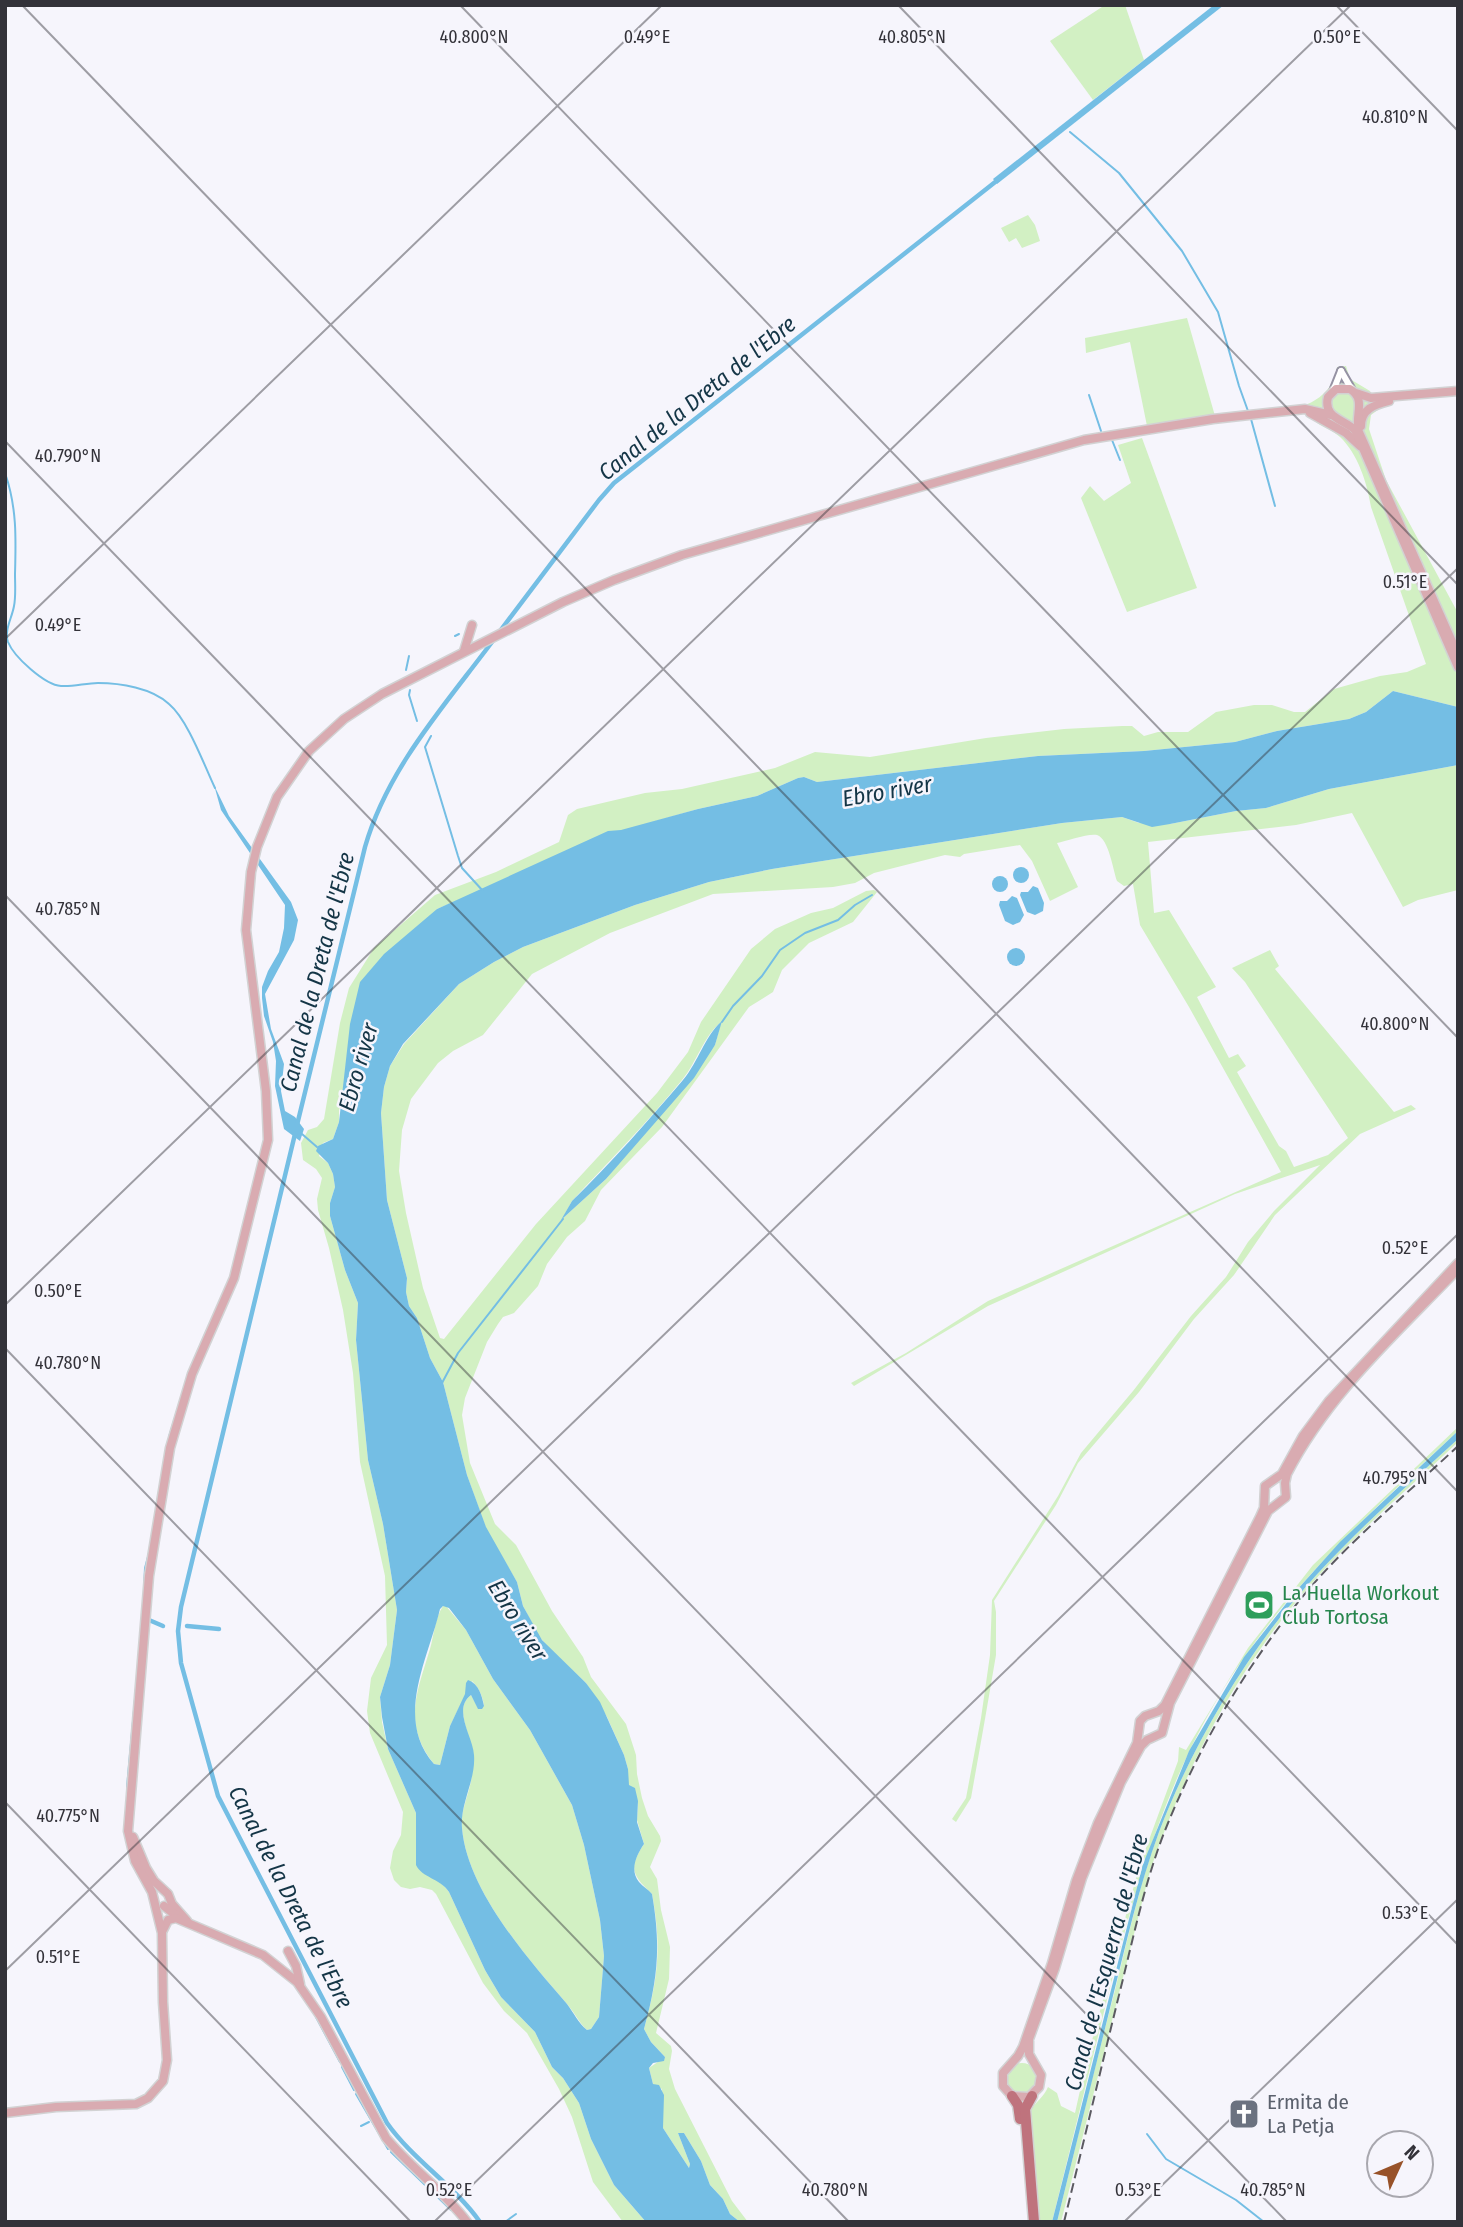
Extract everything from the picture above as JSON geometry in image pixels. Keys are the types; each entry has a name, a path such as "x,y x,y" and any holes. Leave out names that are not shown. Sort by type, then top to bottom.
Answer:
{"highway":[{"path":"1012,2096 1018,2105 1020,2118 1028,2222"},
{"path":"1032,2096 1025,2109 1034,2222"}],"main road":[{"path":"1305,409 1341,388 1371,398 1458,393"},
{"path":"1354,391 1360,401 1357,423 1458,667"},
{"path":"1342,421 1350,419 1372,403 1458,393"},
{"path":"1330,394 1327,406 1331,415"},
{"path":"1364,440 1361,419 1365,412 1374,405 1389,401"},
{"path":"189,1924 159,1903 139,1870 132,1853 128,1831 149,1580 170,1448 192,1374 234,1278 268,1140 269,1117 246,930 248,887 253,860 277,797 309,751 325,734 364,704 471,644 491,638 614,580 682,555 1084,440 1305,409 1331,415 1355,430 1437,615 1458,655"},
{"path":"1275,412 1284,415 1308,413 1320,417 1352,437 1371,467"},
{"path":"1458,1263 1322,1409 1282,1474 1265,1486 1264,1507 1260,1517 1165,1704 1159,1711 1141,1720 1137,1744 1086,1852 1023,2047 1014,2061 1006,2067 1002,2079 1005,2089 1012,2096 1022,2099 1038,2091 1040,2072 1028,2049 1028,2039 1055,1968 1087,1861 1121,1782 1141,1746 1161,1735 1170,1703 1270,1508 1284,1500 1287,1474 1325,1412 1458,1269"},
{"path":"1275,1480 1287,1488"},
{"path":"1264,1497 1269,1503 1276,1504"},
{"path":"1152,1714 1159,1717 1163,1723"},
{"path":"1140,1730 1150,1739"},
{"path":"129,1820 135,1844 146,1868 189,1924"},
{"path":"5,2112 126,2105 148,2098 160,2087 167,2060 158,1891 168,1894"},
{"path":"159,1903 169,1902 168,1894"},
{"path":"162,1933 170,1919 189,1924 290,1966 321,2017 384,2135 398,2153 446,2198 467,2222"},
{"path":"1014,2061 1026,2060 1034,2064"}],"street":[{"path":"1330,394 1341,371 1354,391"}],"green space":[{"path":"1105,5 1125,5 1144,60 1093,100 1050,41"},
{"path":"1028,215 1035,225 1040,241 1022,248 1016,238 1009,242 1001,228"},
{"path":"1187,318 1215,416 1147,426 1130,342 1086,353 1085,338"},
{"path":"1346,366 1350,379 1370,391 1379,409 1371,415 1369,429 1386,480 1458,613 1458,707 1393,691 1366,712 1349,719 1277,731 1235,742 1144,751 1038,756 817,782 804,777 757,796 698,809 621,831 437,909 339,1110 339,1122 333,1139 323,1143 319,1156 328,1163 335,1187 330,1203 330,1216 345,1270 358,1303 356,1340 368,1460 383,1524 397,1610 390,1665 380,1697 382,1722 388,1749 416,1813 416,1864 449,1892 485,1970 501,1997 535,2032 552,2067 563,2078 579,2103 591,2139 614,2185 646,2222 623,2222 593,2182 572,2117 559,2089 527,2033 504,2011 483,1983 436,1894 420,1887 401,1887 394,1880 390,1868 393,1851 401,1835 403,1812 370,1733 367,1711 371,1678 387,1645 385,1576 360,1462 353,1373 343,1310 318,1210 317,1199 322,1178 316,1169 303,1160 301,1143 308,1130 317,1127 324,1119 340,1023 349,988 374,948 435,895 496,872 559,842 568,815 577,809 775,768 815,752 870,757 986,738 1064,729 1132,726 1144,736 1158,732 1188,732 1216,712 1254,705 1272,705 1294,712 1305,712 1334,689 1380,676 1407,672 1426,664 1357,460 1340,437 1311,417 1305,405 1327,391 1334,380 1337,367"},
{"path":"1142,438 1197,588 1127,612 1081,498 1090,486 1104,501 1131,483 1118,445"},
{"path":"1458,765 1458,890 1418,900 1403,907 1352,813 1296,825 1148,842 1154,913 1169,910 1216,987 1197,997 1229,1058 1238,1054 1246,1066 1237,1072 1294,1167 1328,1155 1348,1138 1245,982 1232,968 1270,950 1279,966 1275,969 1394,1112 1411,1105 1416,1109 1360,1134 1275,1215 1234,1275 1194,1319 1139,1392 1078,1463 1056,1505 994,1601 996,1655 985,1719 971,1798 956,1822 952,1819 966,1798 981,1718 990,1655 992,1600 1058,1496 1081,1453 1191,1316 1226,1277 1248,1242 1274,1211 1320,1165 1235,1194 988,1306 854,1386 851,1383 906,1353 988,1301 1281,1172 1140,925 1133,884 1124,886 1117,881 1105,842 1097,835 1089,835 1057,843 1078,887 1050,901 1032,861 1020,845 964,854 960,857 945,855 874,873 855,883 833,887 713,894 610,933 532,974 483,1035 453,1051 438,1063 411,1099 402,1130 399,1171 423,1288 440,1338 444,1339 536,1224 657,1093 688,1052 701,1022 751,949 775,929 811,913 833,908 866,891 877,892 853,922 809,943 782,970 773,992 749,1007 662,1127 601,1190 585,1221 567,1237 547,1264 538,1286 514,1313 503,1317 498,1324 487,1342 465,1398 462,1415 470,1463 495,1524 516,1545 552,1611 583,1657 591,1677 626,1724 636,1755 642,1798 661,1841 650,1867 657,1879 670,1947 669,1979 656,2033 671,2046 669,2069 675,2089 732,2201 748,2222 740,2222 730,2214 723,2199 710,2185 701,2161 684,2133 678,2133 690,2164 689,2168 663,2128 662,2089 653,2084 649,2068 665,2057 651,2042 644,2029 653,1994 657,1930 652,1894 634,1871 636,1859 644,1844 637,1820 638,1804 628,1783 624,1755 607,1717 586,1683 539,1636 523,1606 517,1582 487,1531 467,1475 443,1382 430,1358 417,1318 409,1306 407,1278 387,1200 381,1113 390,1066 404,1044 459,984 494,962 523,947 635,905 709,882 772,869 1062,823 1122,817 1139,823 1170,824 1266,808 1329,789","holes":["721,1022 715,1045 606,1179 562,1219 572,1201 682,1080 709,1035"]},
{"path":"1458,1427 1458,1431 1326,1558 1278,1612 1226,1685 1201,1729 1160,1821 1129,1916 1052,2222 1038,2222 1030,2112 1048,2087 1057,2093 1061,2106 1075,2113 1139,1867 1178,1761 1179,1747 1186,1750 1248,1648 1313,1565"},
{"path":"1458,1439 1458,1442 1357,1536 1301,1596 1276,1627 1232,1692 1195,1761 1178,1797 1150,1871 1061,2222 1057,2222 1140,1890 1159,1832 1195,1752 1239,1676 1293,1602 1361,1529"},
{"path":"443,1606 446,1606 466,1630 493,1679 530,1730 572,1805 584,1845 600,1920 604,1956 599,2017 591,2029 587,2030 518,1945 487,1899 466,1852 462,1822 472,1770 463,1707 471,1695 478,1708 484,1706 483,1699 472,1681 450,1726 440,1765 434,1764 418,1735 415,1721 417,1694 436,1621"},
{"path":"1022,2063 1033,2068 1038,2079 1033,2090 1022,2095 1011,2090 1006,2079 1011,2068"}],"water":[{"path":"1214,5 1224,5 997,184 993,179"},
{"name":"Ebro river","path":"1393,691 1458,707 1458,765 1329,789 1266,808 1152,827 1122,817 1062,823 772,869 709,882 635,905 523,947 494,962 459,984 403,1044 390,1066 381,1113 387,1200 407,1278 409,1306 417,1318 430,1358 443,1382 467,1475 486,1527 517,1582 523,1606 542,1640 586,1683 600,1702 624,1755 629,1785 635,1788 638,1801 637,1822 644,1844 634,1867 639,1882 652,1894 655,1913 657,1962 644,2029 651,2042 665,2057 664,2061 653,2063 649,2068 653,2084 659,2085 664,2095 663,2128 689,2168 690,2164 678,2133 684,2133 701,2161 710,2185 723,2199 730,2214 740,2222 646,2222 614,2185 591,2139 579,2103 563,2078 552,2067 535,2032 501,1997 485,1970 449,1892 422,1873 416,1865 416,1813 388,1749 380,1697 390,1665 397,1610 383,1524 368,1460 356,1340 358,1303 345,1270 330,1216 330,1203 335,1187 333,1174 328,1163 316,1151 318,1146 333,1139 339,1122 350,1024 360,982 384,954 437,909 608,831 757,796 798,778 804,777 817,782 1038,756 1144,751 1235,742 1277,731 1349,719 1366,712","holes":["443,1606 449,1608 466,1630 493,1679 530,1730 572,1805 584,1845 600,1920 604,1956 599,2017 591,2029 587,2030 581,2024 518,1945 487,1899 466,1852 462,1819 473,1773 474,1755 463,1708 471,1695 478,1709 484,1706 475,1684 468,1680 466,1683 465,1694 450,1726 440,1765 434,1764 422,1746 416,1728 418,1688 440,1609"]},
{"path":"214,785 229,816 291,902 298,920 294,940 265,994 271,1029 284,1064 281,1091 285,1111 295,1117 304,1129 300,1141 284,1129 275,1086 276,1061 273,1042 264,1016 262,998 262,987 279,952 285,905 221,810"},
{"path":"1021,867 1027,869 1027,881 1021,883 1015,881 1013,875 1015,869"},
{"path":"1000,876 1006,878 1006,890 1000,892 994,890 992,884 994,878"},
{"path":"1033,886 1038,888 1044,903 1043,911 1035,915 1027,912 1020,895"},
{"path":"1012,896 1017,898 1024,915 1020,922 1013,925 1005,921 999,905 1000,901 1007,901"},
{"path":"1016,948 1022,951 1025,957 1022,963 1016,966 1010,963 1007,957 1010,951"},
{"path":"722,1021 715,1045 694,1078 606,1179 561,1220 572,1201 629,1142 683,1080"},
{"path":"1458,1431 1458,1439 1361,1529 1293,1602 1239,1676 1195,1752 1170,1805 1145,1873 1057,2222 1052,2222 1143,1864 1189,1751 1244,1657 1296,1591 1340,1542"}],"waterway":[{"path":"1070,132 1119,173 1182,251 1218,312 1248,411"},
{"name":"Canal de la Dreta de l'Ebre","path":"500,631 614,483 999,179"},
{"path":"1089,395 1101,431"},
{"path":"1251,419 1275,506"},
{"path":"1112,440 1120,460"},
{"path":"5,473 12,498 15,536 15,598 7,633 11,648 31,669 54,684 116,684 145,690 162,699 183,721 215,788"},
{"path":"455,636 459,634"},
{"name":"Canal de la Dreta de l'Ebre","path":"297,1125 365,847 375,818 388,790 420,737 495,638"},
{"path":"406,670 409,656"},
{"path":"410,690 417,721"},
{"path":"431,736 425,747 462,868 483,891"},
{"path":"722,1022 733,1006 762,976 780,950 805,933 838,920 872,895"},
{"name":"Canal de la Dreta de l'Ebre","path":"295,1134 181,1607 178,1631 181,1663 218,1796 387,2123 480,2222"},
{"path":"302,1134 317,1147"},
{"path":"442,1383 458,1353 563,1219"},
{"path":"191,1367 207,1330"},
{"path":"169,1437 187,1379"},
{"path":"144,1588 149,1553"},
{"path":"149,1620 163,1626"},
{"path":"187,1626 219,1629"},
{"path":"127,1787 138,1666"},
{"path":"316,2017 340,2062"},
{"path":"342,2067 354,2090"},
{"path":"356,2094 388,2149"},
{"path":"361,2126 369,2122"},
{"path":"1147,2134 1166,2159 1236,2200 1264,2222"},
{"path":"391,2152 451,2210"},
{"path":"505,2222 516,2214"}],"railway":[{"path":"1064,2222 1147,1885 1160,1843 1195,1764 1260,1653 1299,1601 1356,1540 1458,1446"}],"place":[{"name":"La Huella Workout Club Tortosa","path":"1259,1605"},
{"name":"Ermita de La Petja","path":"1244,2114"}],"water label":[{"name":"Canal de l'Esquerra de l'Ebre","path":"1106,1962"}]}
